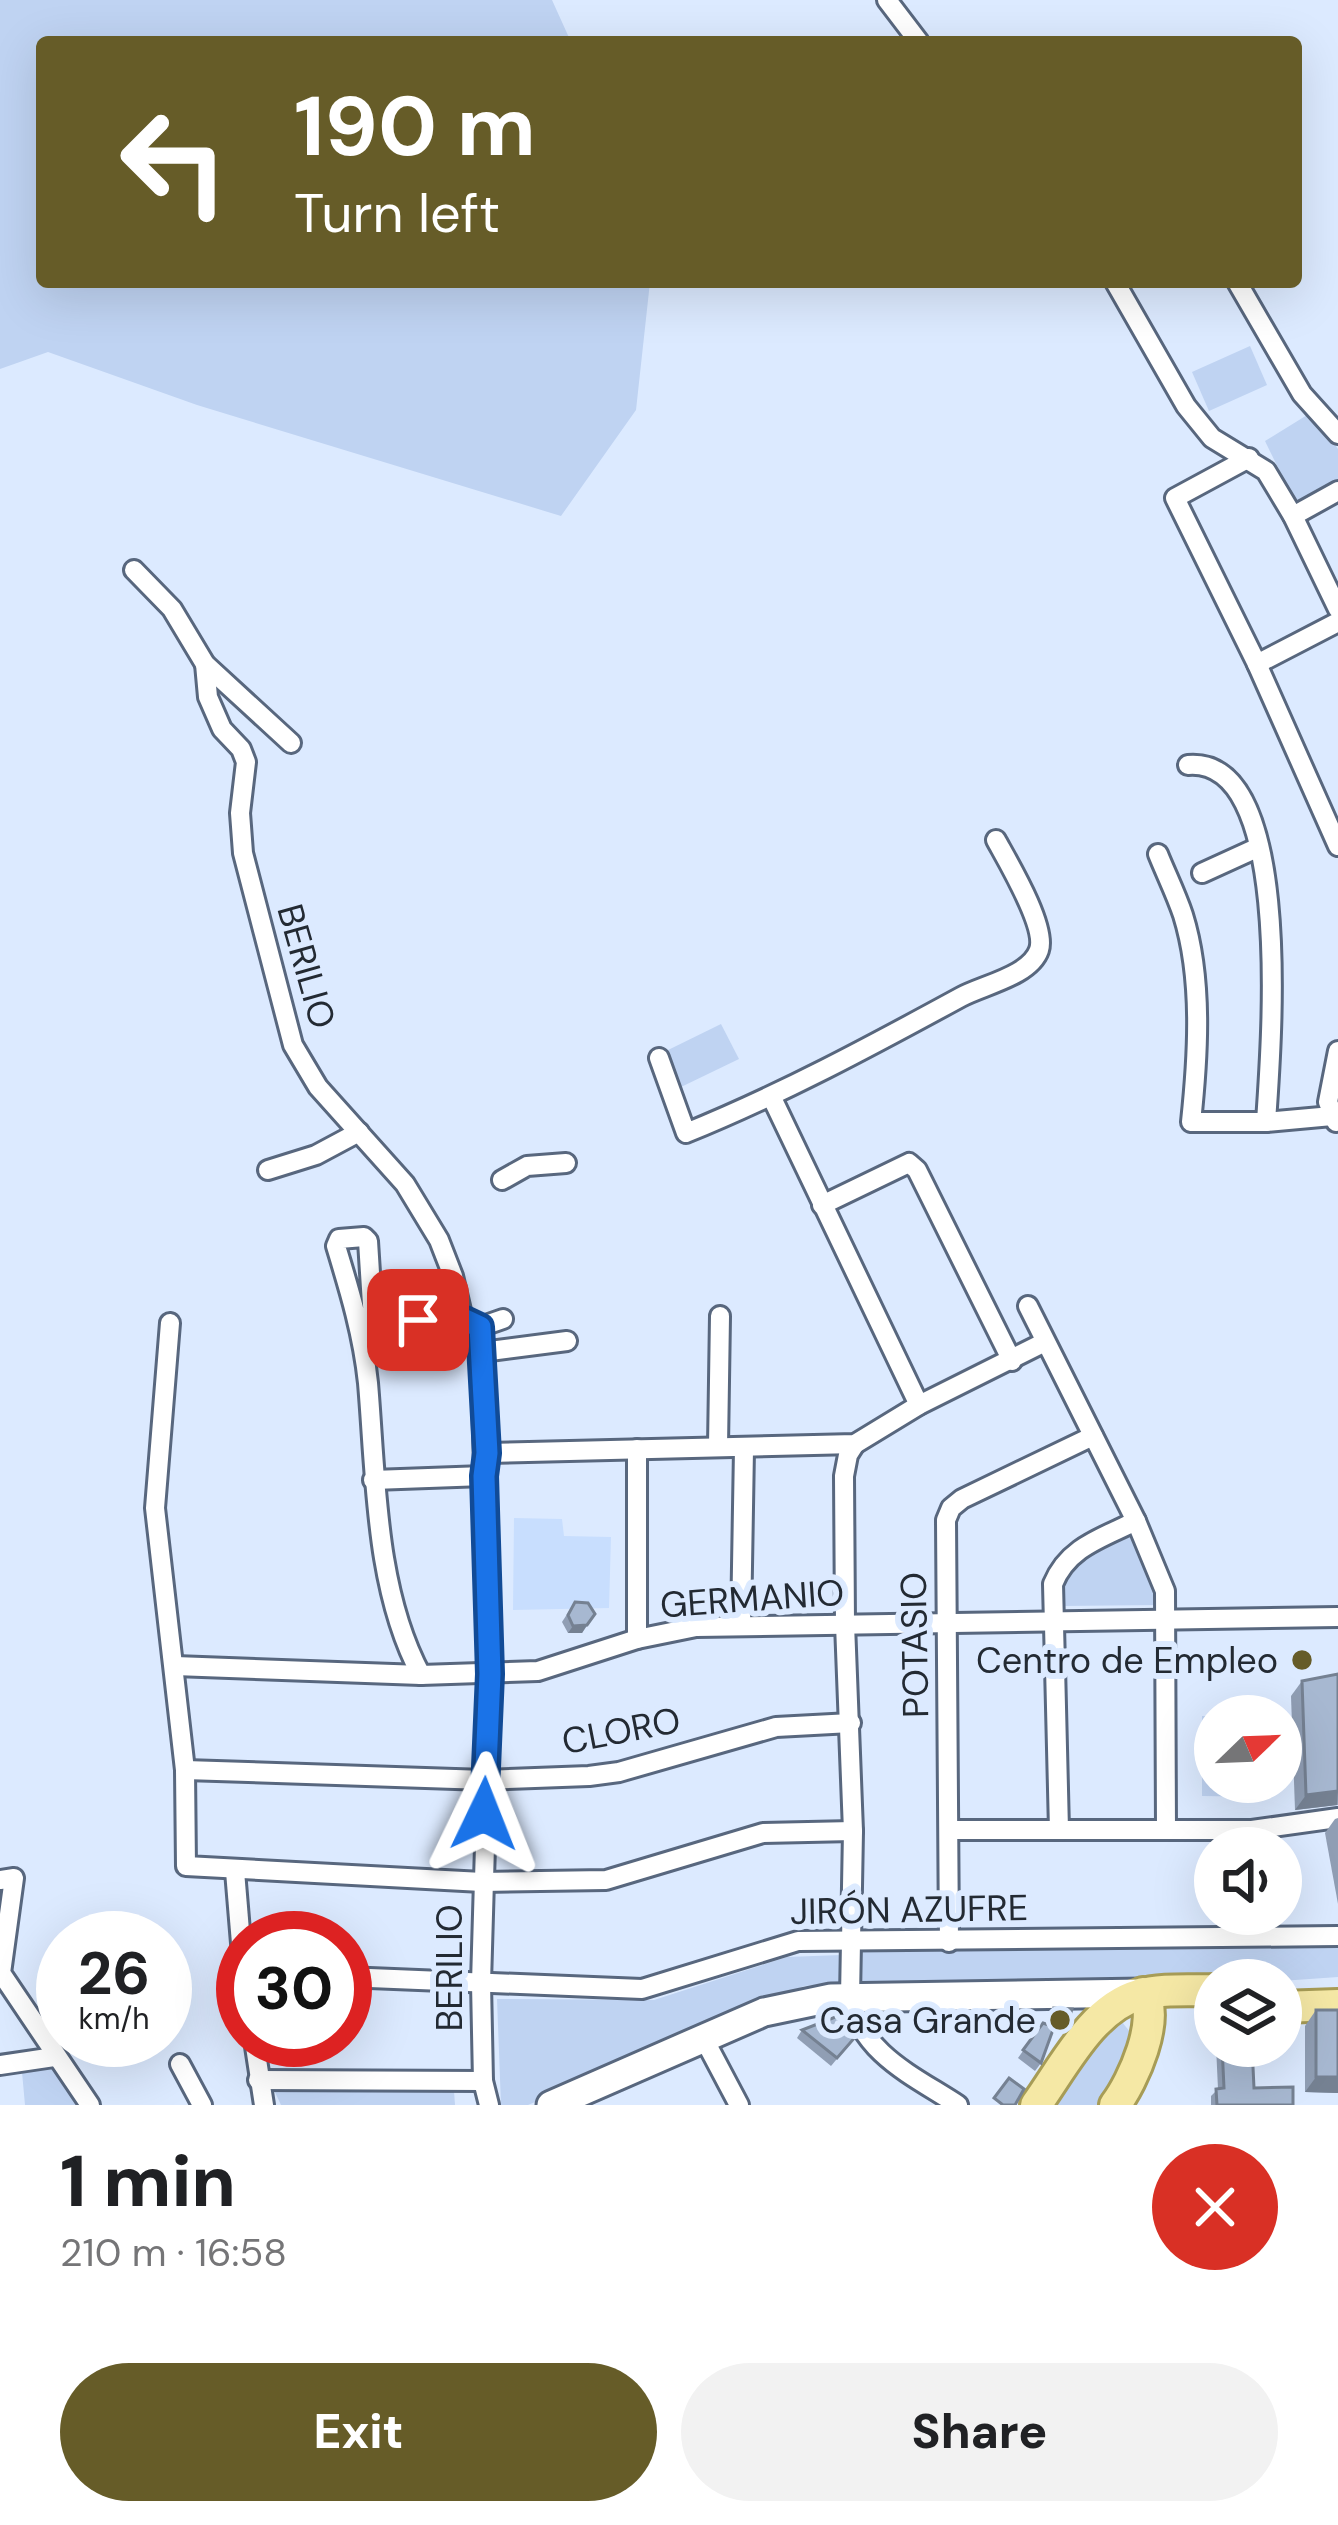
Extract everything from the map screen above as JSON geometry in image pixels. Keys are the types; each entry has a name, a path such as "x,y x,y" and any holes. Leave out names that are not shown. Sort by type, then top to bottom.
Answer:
{"main road":[{"path":"1302,1988 1338,1987"},
{"path":"1146,2005 1194,1995"},
{"path":"1036,2105 1099,2021 1124,2000 1167,2011 1194,2010"},
{"path":"1115,2105 1137,2068 1146,2005"},
{"path":"1302,2006 1338,2005"}],"street":[{"path":"887,0 915,36"},
{"path":"1118,288 1186,406 1212,438 1265,471 1293,516 1337,609 1256,664"},
{"path":"1240,288 1302,394 1338,434"},
{"path":"1249,458 1175,498 1335,832"},
{"path":"1293,516 1338,491"},
{"path":"134,570 172,609 205,664 291,743"},
{"name":"BERILIO","path":"205,664 208,697 223,729 242,748 246,762 240,813 243,854 292,1045 318,1087 404,1184 439,1240 482,1352 490,1674 481,1983 483,2081 489,2105"},
{"path":"1188,765 1201,764 1230,782 1246,803 1259,848 1272,937 1274,1004 1266,1122"},
{"path":"658,1058 686,1133 772,1098 1025,967 1035,958 1041,937 996,839"},
{"path":"1202,873 1259,848"},
{"path":"1158,854 1190,946 1197,1040 1191,1122 1335,1120 1328,1102 1338,1051"},
{"path":"772,1098 919,1405"},
{"path":"268,1170 316,1155 359,1132"},
{"path":"502,1180 527,1166 566,1163"},
{"path":"822,1205 909,1163 917,1170 1012,1361"},
{"path":"1028,1306 1136,1521 1165,1591 1166,1830"},
{"path":"718,1446 720,1316"},
{"path":"421,1675 397,1617 374,1480 366,1321 503,1319"},
{"path":"170,1323 155,1508 185,1770 186,1866 482,1882 606,1880 764,1833 853,1832"},
{"path":"482,1352 567,1341"},
{"path":"958,2105 885,2058 854,2018 850,1997 853,1832 844,1624 844,1475 855,1444 919,1405 1045,1342"},
{"name":"POTASIO","path":"949,1942 946,1520 951,1508 1094,1436"},
{"path":"487,1453 855,1444"},
{"path":"637,1640 638,1449"},
{"path":"741,1625 744,1449"},
{"path":"374,1480 484,1476"},
{"path":"1059,1830 1053,1583 1071,1553 1136,1521"},
{"name":"GERMANIO","path":"175,1666 490,1674 564,1666 637,1640 695,1627 1338,1617"},
{"name":"CLORO","path":"185,1770 485,1780 619,1772 776,1727 851,1723"},
{"path":"1302,1827 1338,1818"},
{"path":"949,1830 1194,1833"},
{"path":"235,1871 238,1911"},
{"path":"7,1879 0,1973 36,2028"},
{"name":"JIRÓN AZUFRE","path":"372,1978 642,1989 776,1945 1338,1936"},
{"path":"551,2105 583,2099 703,2037 800,2001 850,1997 1146,2005"},
{"path":"703,2037 739,2105"},
{"path":"0,2065 36,2059"},
{"path":"62,2067 90,2105"},
{"path":"182,2067 202,2105"},
{"path":"257,2067 260,2104"},
{"path":"259,2080 483,2081"}],"shaded area":[{"path":"0,0 552,0 568,36 36,36 36,288 649,288 636,410 561,516 197,405 48,352 0,369"},
{"path":"1250,346 1267,385 1209,411 1192,372"},
{"path":"1312,412 1338,449 1338,486 1298,509 1265,441"},
{"path":"721,1024 739,1059 681,1087 664,1052"},
{"path":"514,1518 562,1519 564,1536 611,1537 609,1608 513,1610"},
{"path":"1140,1521 1159,1605 1062,1606 1063,1573 1070,1561"},
{"path":"1338,1945 1338,1977 1302,1980 1302,1959 1194,1959 1194,1982 865,1986 859,1981 859,1949"},
{"path":"841,1955 844,1982 804,1986 528,2105 501,2105 497,1999 654,2000 787,1957"},
{"path":"1118,2017 1134,2037 1102,2105 1050,2105"},
{"path":"61,2067 88,2105 25,2105 22,2072"},
{"path":"274,2090 454,2091 455,2105 281,2105"}],"building":[{"path":"575,1602 588,1603 595,1614 587,1625 573,1626 568,1615"},
{"path":"1338,1674 1338,1791 1306,1795 1302,1681"},
{"name":"Casa Grande","path":"1054,2008 1072,2009 1067,2026 1056,2023"},
{"path":"1316,2010 1338,2010 1338,2077 1316,2077"},
{"path":"843,2014 857,2035 837,2058 802,2030"},
{"path":"1043,2023 1054,2027 1041,2063 1023,2050"},
{"path":"1223,2067 1253,2067 1254,2088 1293,2087 1293,2105 1217,2105 1216,2089 1224,2088"},
{"path":"1009,2078 1024,2089 1015,2105 1003,2105 994,2098"}],"place":[{"name":"Centro de Empleo","path":"1302,1660"},
{"name":"Casa Grande","path":"1060,2020"}],"route":[{"path":"418,1320 463,1319 480,1327 490,1674 484,1814"}]}
